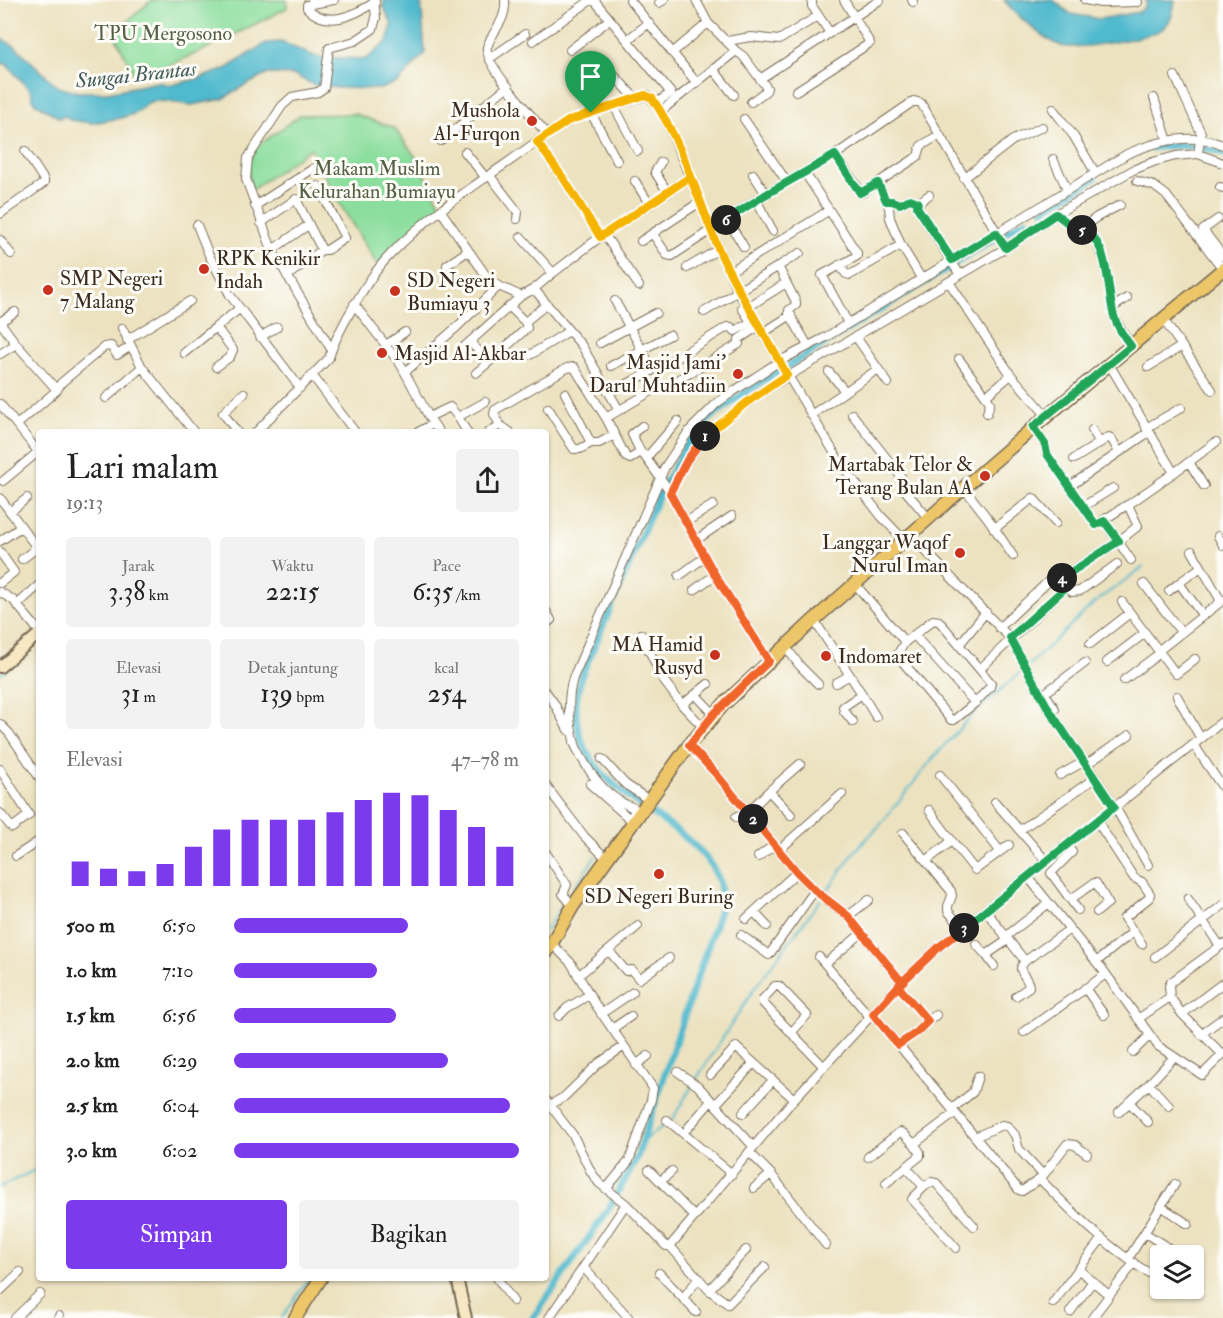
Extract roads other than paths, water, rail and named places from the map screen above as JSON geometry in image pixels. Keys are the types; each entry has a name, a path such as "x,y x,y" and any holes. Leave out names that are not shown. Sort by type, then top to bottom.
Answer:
{"main road":[{"path":"549,943 569,902 631,814 649,801 714,714 785,646 1033,427 1223,269"},
{"path":"1,662 36,635"},
{"path":"295,1318 319,1281"},
{"path":"452,1281 459,1318"},
{"path":"458,1281 466,1318"}],"street":[{"path":"334,0 312,2 307,5 307,8 324,19 340,18 357,13 374,1"},
{"path":"505,0 504,15 487,48 489,59 495,71 547,134"},
{"path":"533,41 593,0 674,96"},
{"path":"630,0 696,82"},
{"path":"696,0 708,23 743,56 768,90 751,102"},
{"path":"812,0 812,6 830,33"},
{"path":"796,91 869,45 870,41 844,0"},
{"path":"760,79 879,0"},
{"path":"1085,0 1101,3 1138,2"},
{"path":"331,349 272,250 247,186 246,173 248,158 276,113 292,97 318,92 324,88 327,50 334,45 356,41 370,33 376,23 374,1"},
{"path":"727,41 751,37 779,40 818,16"},
{"path":"570,50 609,20"},
{"path":"627,40 649,23"},
{"path":"672,53 708,23"},
{"path":"489,59 525,34"},
{"path":"656,104 696,82 736,51"},
{"path":"600,110 577,73 594,58 599,59 635,98"},
{"path":"713,69 734,95"},
{"path":"1175,76 1201,133 1198,153"},
{"path":"441,141 508,86"},
{"path":"259,429 329,358 331,349 354,304 389,256 415,231 568,121 648,95 661,111 745,307 857,487 880,516 907,538 986,612 1010,638 1051,712 1086,762 1148,865"},
{"path":"661,111 674,96"},
{"path":"1154,98 1168,141"},
{"path":"653,234 667,255 672,256 756,200 835,155 914,101 921,103 1006,246"},
{"path":"614,106 638,151"},
{"path":"1053,109 1073,135 1095,172"},
{"path":"591,113 617,161"},
{"path":"744,119 788,182"},
{"path":"964,178 1013,140 1042,127"},
{"path":"835,155 860,193 914,159 918,156 921,146 939,135"},
{"path":"576,747 569,718 569,695 573,678 676,448 689,431 717,403 780,362 998,234 1095,172 1144,146 1168,141 1199,140 1223,145"},
{"path":"537,142 639,286"},
{"path":"0,214 44,183 25,151"},
{"path":"465,152 514,206 519,215 517,219"},
{"path":"669,491 700,441 746,403 787,374 856,337 949,282 1056,214 1133,170 1153,162 1198,153 1223,163"},
{"path":"1053,159 1067,189"},
{"path":"661,162 655,172 668,193"},
{"path":"255,206 314,168"},
{"path":"805,173 857,253 857,256 824,273 822,277 848,323"},
{"path":"753,174 765,195"},
{"path":"489,362 467,345 521,296 534,289 602,236 690,177"},
{"path":"635,181 650,205"},
{"path":"1137,181 1154,186 1166,195 1223,269"},
{"path":"878,183 901,245 921,278"},
{"path":"286,276 322,250 327,250 345,238 318,186"},
{"path":"918,202 929,195"},
{"path":"261,223 296,199 322,250"},
{"path":"886,201 900,204 910,199 918,202"},
{"path":"756,200 773,231"},
{"path":"641,241 700,202"},
{"path":"918,202 917,207 960,274"},
{"path":"1080,229 1097,217 1120,206"},
{"path":"441,211 487,277 499,286 521,296"},
{"path":"729,272 828,211"},
{"path":"1056,214 1098,238 1105,263 1112,308 1117,324 1131,346"},
{"path":"727,219 744,247"},
{"path":"1218,219 1203,230 1223,255"},
{"path":"197,225 209,255 239,309 300,388"},
{"path":"272,250 303,228"},
{"path":"521,237 553,273"},
{"path":"0,240 11,255"},
{"path":"839,265 846,274 850,275 901,245"},
{"path":"687,268 719,249"},
{"path":"447,265 468,251"},
{"path":"704,312 800,253"},
{"path":"777,266 796,303 789,310 808,346"},
{"path":"949,282 1011,375 1047,416"},
{"path":"745,307 786,283"},
{"path":"405,372 457,327 499,286"},
{"path":"534,289 582,346 619,410"},
{"path":"1112,308 1127,298"},
{"path":"19,423 57,390 61,383 104,347 111,346 117,355 129,343 190,301"},
{"path":"615,301 653,370"},
{"path":"354,304 405,372 437,429"},
{"path":"525,322 547,304"},
{"path":"476,373 527,326 509,306"},
{"path":"184,353 239,309"},
{"path":"15,312 0,322 14,345 57,390"},
{"path":"600,343 656,313"},
{"path":"737,335 791,315"},
{"path":"1163,318 1212,390"},
{"path":"757,326 763,342"},
{"path":"216,327 233,350 230,357 216,367"},
{"path":"260,337 277,327"},
{"path":"606,418 739,344 737,335 731,327 727,327 618,389"},
{"path":"122,328 142,367 192,429"},
{"path":"530,355 569,331"},
{"path":"386,345 405,333"},
{"path":"611,366 670,335"},
{"path":"856,337 888,383"},
{"path":"0,354 14,345"},
{"path":"1148,367 1182,346"},
{"path":"683,354 694,371"},
{"path":"959,358 990,403 987,413"},
{"path":"1109,364 1174,473"},
{"path":"506,429 500,425 494,414 495,410 571,366 577,370 628,459 644,455 678,421"},
{"path":"106,398 142,367"},
{"path":"811,415 878,369"},
{"path":"830,372 845,391"},
{"path":"312,375 353,429"},
{"path":"986,396 1011,375"},
{"path":"235,429 223,413 244,393"},
{"path":"565,393 591,443"},
{"path":"459,417 485,402"},
{"path":"0,404 36,449"},
{"path":"421,429 450,407 465,429"},
{"path":"548,408 574,449 591,443 599,443 614,435"},
{"path":"1070,486 1181,408"},
{"path":"852,414 902,478 903,489 929,519"},
{"path":"494,429 500,425"},
{"path":"642,426 632,434 669,491 715,575 769,661"},
{"path":"1033,427 1045,444 1047,454 1096,525 1127,506 1216,442"},
{"path":"1092,430 1100,443"},
{"path":"1074,459 1110,438 1119,452"},
{"path":"3,481 36,455"},
{"path":"1189,462 1204,486"},
{"path":"964,488 1013,556"},
{"path":"1084,507 1113,488"},
{"path":"0,498 35,545 34,549 22,559"},
{"path":"10,512 27,498"},
{"path":"994,529 1033,498 1056,523"},
{"path":"686,522 713,505"},
{"path":"1062,578 1119,541 1138,525 1127,506"},
{"path":"696,540 732,516"},
{"path":"1104,521 1131,560"},
{"path":"0,542 21,527"},
{"path":"31,539 36,535"},
{"path":"1218,536 1223,545"},
{"path":"1124,680 1222,601 1192,551"},
{"path":"0,552 14,572 0,583"},
{"path":"679,576 705,556"},
{"path":"999,628 1057,574 1072,592 1080,591 1116,564"},
{"path":"1169,591 1201,567"},
{"path":"694,590 715,575"},
{"path":"1179,583 1203,616"},
{"path":"855,584 905,642"},
{"path":"1144,584 1181,632"},
{"path":"980,669 1067,586"},
{"path":"17,605 36,588"},
{"path":"0,592 9,596 36,629"},
{"path":"1122,602 1176,674 1195,659"},
{"path":"959,645 986,612"},
{"path":"1090,644 1130,613"},
{"path":"936,619 991,685 975,703 951,720 897,655 905,642 936,619"},
{"path":"814,620 876,717"},
{"path":"1107,662 1145,633"},
{"path":"641,634 664,681 703,727"},
{"path":"914,634 975,703"},
{"path":"785,646 818,684"},
{"path":"1051,712 1055,709 1046,692 1085,663"},
{"path":"836,684 850,675"},
{"path":"682,705 708,684"},
{"path":"853,722 843,709 862,694"},
{"path":"696,695 714,714"},
{"path":"549,696 576,747 601,785 631,814"},
{"path":"1176,696 1201,739"},
{"path":"670,1246 794,1099 900,984 940,946 1223,721"},
{"path":"0,724 36,773"},
{"path":"1060,774 1086,762 1128,735"},
{"path":"689,745 717,775 797,872 816,891 848,916 928,1021"},
{"path":"1194,745 1223,788"},
{"path":"602,759 625,784 649,801"},
{"path":"736,817 747,811 800,764"},
{"path":"0,770 29,815 12,828 0,813"},
{"path":"940,775 1000,851"},
{"path":"1020,830 1095,778"},
{"path":"590,784 631,814"},
{"path":"549,790 573,823 603,856"},
{"path":"769,791 791,815"},
{"path":"758,857 777,847 842,794"},
{"path":"996,802 1047,862"},
{"path":"929,810 975,870 1009,845"},
{"path":"1097,821 1134,878 1141,882 1150,894 1149,898 1125,916 1142,944"},
{"path":"903,833 951,891 952,896 947,908 963,929"},
{"path":"926,861 952,841"},
{"path":"16,855 36,843"},
{"path":"1067,845 1072,852 1050,873 1078,910"},
{"path":"549,858 567,885 563,894 569,902"},
{"path":"746,919 797,872"},
{"path":"1028,877 1106,974 1149,1036 1158,1046 1202,1075 1222,1054 1182,1014 1170,997 1169,986 1171,982 1221,945 1188,899"},
{"path":"1071,899 1096,883 1108,903 1097,912"},
{"path":"741,935 769,955 816,891"},
{"path":"848,916 869,900"},
{"path":"986,956 1049,903"},
{"path":"1155,957 1223,904"},
{"path":"986,911 1025,961"},
{"path":"754,912 767,926"},
{"path":"578,976 638,926"},
{"path":"1016,996 1029,987 1021,971 1025,961 1070,929"},
{"path":"1096,962 1133,932"},
{"path":"862,933 822,961 898,1045 1019,1190 1022,1191 1042,1177 1067,1144 1076,1145 1087,1154"},
{"path":"976,944 994,966"},
{"path":"549,946 566,957 623,1047 651,1084 653,1092 629,1161 607,1190"},
{"path":"609,951 626,971 632,970 639,979 669,958"},
{"path":"1024,1032 1106,974"},
{"path":"1182,1014 1223,983"},
{"path":"791,1033 807,1015 776,986 762,1001 791,1033 824,1067"},
{"path":"1085,988 1104,1015"},
{"path":"601,1014 633,992"},
{"path":"559,1016 567,1008 589,995"},
{"path":"1138,1019 1170,997"},
{"path":"898,1045 936,1015"},
{"path":"612,1029 631,1016"},
{"path":"1201,1034 1223,1018"},
{"path":"1133,1052 1149,1036"},
{"path":"549,1103 564,1097 599,1063 623,1047"},
{"path":"710,1075 736,1047 794,1099"},
{"path":"636,1065 648,1056"},
{"path":"1119,1112 1174,1057"},
{"path":"688,1128 754,1063"},
{"path":"678,1072 691,1080 714,1101 826,1245"},
{"path":"914,1144 973,1092 978,1076"},
{"path":"743,1113 773,1080"},
{"path":"1149,1084 1169,1107"},
{"path":"1129,1102 1148,1122"},
{"path":"549,1104 573,1136 591,1172 666,1246 670,1246 709,1290 728,1304 765,1267"},
{"path":"670,1122 732,1174"},
{"path":"975,1137 1002,1125 1007,1126 1015,1135 1019,1149 1042,1177 1102,1238 1150,1273"},
{"path":"868,1157 900,1132 914,1144 921,1154 886,1183"},
{"path":"906,1167 924,1186"},
{"path":"649,1170 695,1217"},
{"path":"661,1181 672,1171"},
{"path":"754,1188 771,1174"},
{"path":"956,1248 912,1199 924,1186 931,1182 936,1183 974,1226"},
{"path":"1092,1318 1131,1261 1175,1184"},
{"path":"549,1318 584,1268 624,1203"},
{"path":"1162,1207 1188,1224"},
{"path":"1145,1233 1164,1245"},
{"path":"1053,1303 1102,1238"},
{"path":"709,1290 746,1250"},
{"path":"584,1268 629,1318"},
{"path":"1078,1269 1109,1295"},
{"path":"0,1291 20,1272"},
{"path":"659,1274 696,1312"},
{"path":"682,1298 699,1278"},
{"path":"499,1281 513,1301"},
{"path":"1070,1312 1093,1281"},
{"path":"15,1318 40,1294"}],"water":[{"path":"384,0 421,0 425,53 399,82 380,89 314,85 294,75 268,74 223,99 192,105 149,102 136,113 92,123 70,120 65,116 59,118 34,102 31,91 6,64 0,63 0,38 15,46 58,87 77,92 108,92 158,82 170,85 197,79 226,69 266,43 281,42 317,57 366,59 387,42 392,25 383,6"},
{"path":"1004,0 1053,0 1071,14 1100,19 1139,12 1146,6 1146,0 1175,0 1172,16 1162,29 1143,36 1113,42 1070,47 1055,43 1039,33"}],"waterway":[{"path":"1152,148 1188,146 1206,148 1223,154"},
{"path":"1043,210 1095,178"},
{"path":"533,1318 608,1210 637,1157 722,904 719,881 704,856 682,835 612,783 597,767 586,750 578,730 576,700 580,679 660,492 689,441 709,419 744,393 1026,220"},
{"path":"1028,666 1094,603 1143,567"},
{"path":"0,675 15,662"},
{"path":"825,894 855,851 880,825 934,757 971,716 1023,670"},
{"path":"568,897 595,857"},
{"path":"695,1081 754,989 821,899"},
{"path":"549,925 565,901"},
{"path":"672,1120 692,1086"},
{"path":"642,1142 667,1123"},
{"path":"0,1187 36,1169"},
{"path":"282,1318 307,1281"}],"place":[{"name":"Mushola Al-Furqon","path":"532,121"},
{"name":"RPK Kenikir Indah","path":"204,269"},
{"name":"SMP Negeri 7 Malang","path":"48,290"},
{"name":"SD Negeri Bumiayu 3","path":"395,291"},
{"name":"Masjid Al-Akbar","path":"382,353"},
{"name":"Masjid Jami' Darul Muhtadiin","path":"738,374"},
{"name":"Martabak Telor & Terang Bulan AA","path":"985,476"},
{"name":"Langgar Waqof Nurul Iman","path":"960,553"},
{"name":"MA Hamid Rusyd","path":"715,655"},
{"name":"Indomaret","path":"826,656"},
{"name":"SD Negeri Buring","path":"659,874"}],"park label":[{"name":"TPU Mergosono","path":"163,33"},
{"name":"Makam Muslim Kelurahan Bumiayu","path":"377,180"}],"water label":[{"name":"Sungai Brantas","path":"136,75"}]}
